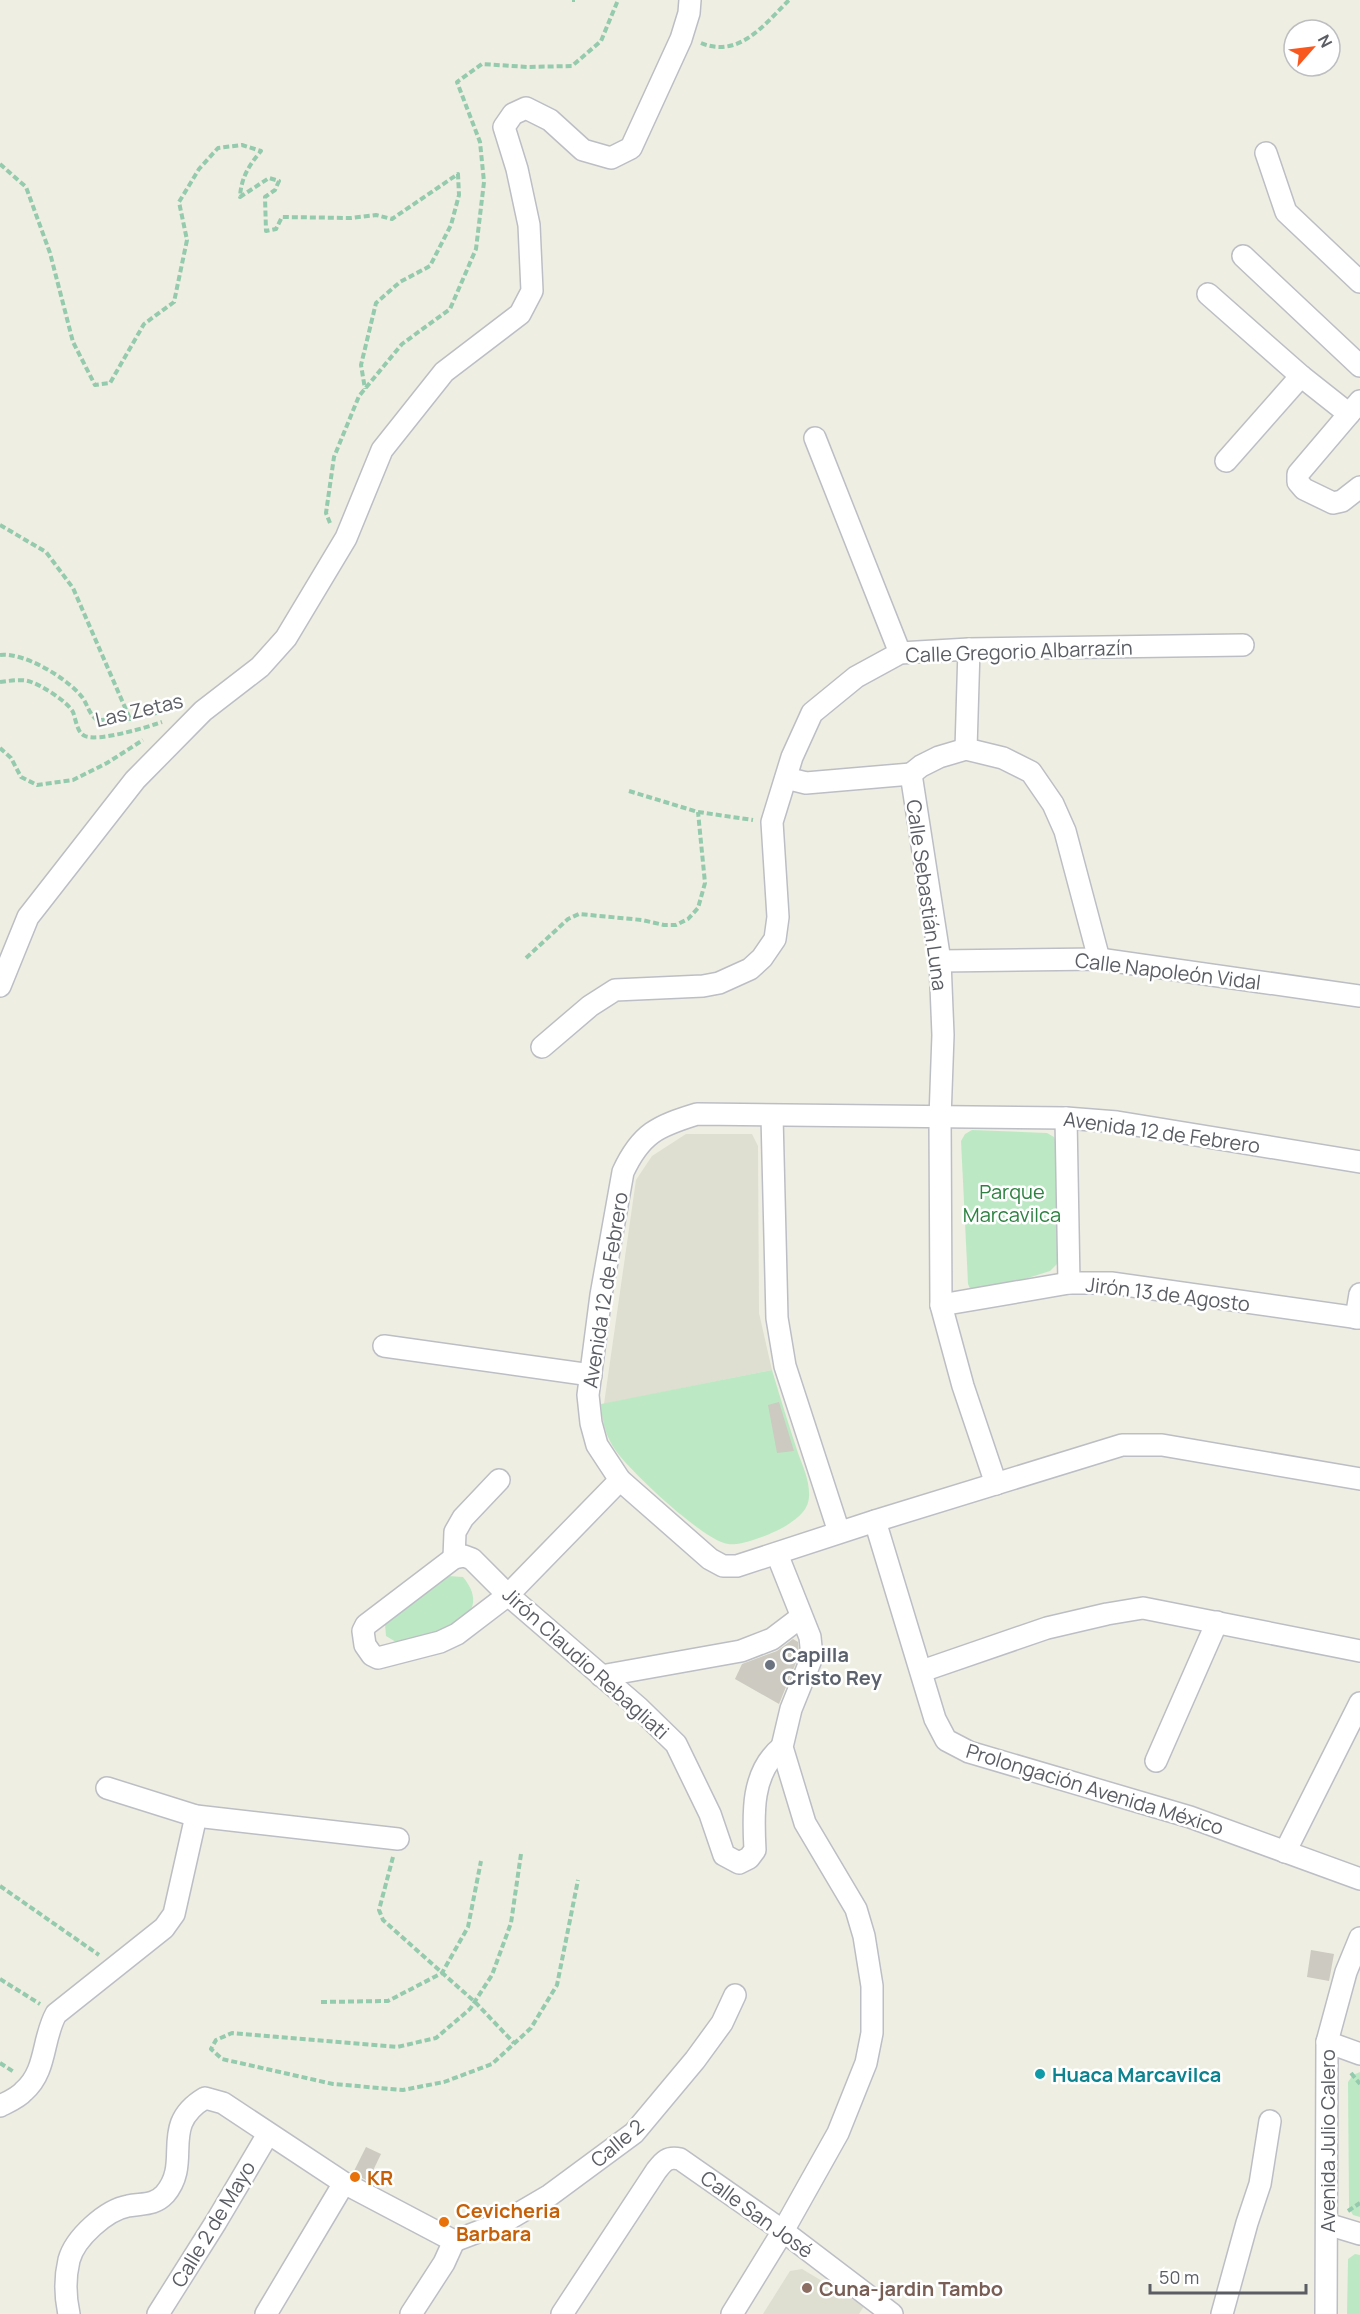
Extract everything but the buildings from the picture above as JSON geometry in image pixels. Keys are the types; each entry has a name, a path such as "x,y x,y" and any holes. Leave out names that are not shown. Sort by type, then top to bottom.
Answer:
{"street":[{"path":"0,986 28,917 135,780 203,711 260,667 286,638 346,538 382,450 444,372 520,314 532,291 529,225 517,169 504,127 513,114 526,108 550,120 583,150 611,158 631,148 681,39 690,6"},
{"path":"1266,153 1286,212 1360,282"},
{"path":"1243,256 1360,366"},
{"path":"1208,294 1301,376 1354,407 1298,474 1298,482 1304,489 1333,503 1342,501 1360,487"},
{"path":"1226,461 1301,376"},
{"path":"815,438 900,653"},
{"name":"Calle Gregorio Albarrazín","path":"772,822 792,757 812,713 856,677 900,653 969,649 1243,645"},
{"path":"969,649 966,749 1003,758 1031,772 1053,804 1065,831 1099,959"},
{"name":"Calle Sebastián Luna","path":"966,749 939,757 911,774 940,961 943,1035 940,1118 941,1305 963,1386 996,1484"},
{"path":"786,778 806,783 911,774"},
{"path":"542,1047 590,1006 615,990 719,983 750,969 762,958 775,939 778,917 772,822"},
{"name":"Calle Napoleón Vidal","path":"940,961 1099,959 1360,996"},
{"name":"Avenida 12 de Febrero","path":"1360,1161 1117,1122 1066,1118 697,1114 663,1125 644,1139 632,1154 623,1172 601,1295 588,1395 591,1423 597,1445 620,1480 710,1558 723,1566 736,1566 777,1554 839,1532 1122,1445 1162,1444 1360,1479"},
{"path":"772,1116 777,1318 785,1366 839,1532"},
{"path":"1066,1118 1069,1283"},
{"name":"Jirón 13 de Agosto","path":"941,1305 1069,1283 1111,1283 1358,1318"},
{"path":"1358,1318 1360,1293"},
{"path":"384,1346 591,1375"},
{"path":"499,1480 463,1518 455,1532 454,1558 366,1625 363,1631 365,1645 372,1655 378,1658 391,1656 440,1642 457,1634 508,1594 620,1480"},
{"name":"Prolongación Avenida México","path":"874,1521 935,1719 946,1740 969,1752 1190,1817 1360,1879"},
{"path":"732,2314 783,2231 838,2133 866,2063 872,2033 872,1986 864,1936 856,1909 805,1823 782,1746 791,1709 812,1657 810,1637 777,1554"},
{"name":"Jirón Claudio Rebagliati","path":"454,1558 464,1556 472,1558 508,1594 639,1708 676,1744 710,1814 724,1855 739,1863 749,1858 755,1850 753,1810 759,1781 771,1755 782,1746"},
{"path":"922,1671 1047,1628 1143,1608 1360,1651"},
{"path":"602,1676 741,1651 772,1639 801,1617"},
{"path":"1156,1761 1217,1622"},
{"path":"1285,1852 1360,1703"},
{"path":"107,1788 196,1816 398,1839"},
{"path":"0,2106 23,2093 33,2083 40,2068 51,2022 56,2013 164,1928 174,1914 196,1816"},
{"name":"Avenida Julio Calero","path":"1326,2314 1327,2042 1346,1972 1360,1938"},
{"name":"Calle 2","path":"454,2241 504,2222 550,2195 634,2133 695,2060 722,2023 735,1995"},
{"path":"1327,2042 1360,2054"},
{"path":"69,2314 66,2281 70,2257 99,2219 126,2206 152,2204 165,2194 174,2180 182,2120 192,2106 205,2098 223,2103 344,2184 454,2241 444,2263 411,2314"},
{"path":"1222,2314 1260,2184 1270,2121"},
{"name":"Calle 2 de Mayo","path":"158,2314 216,2222 267,2134"},
{"name":"Calle San José","path":"562,2314 665,2160 673,2157 680,2159 783,2231 892,2314"},
{"path":"266,2314 344,2184"},
{"path":"1327,2224 1360,2234"}],"path":[{"path":"340,547 326,513 334,457 359,396 402,344 450,309 476,249 484,182 480,142 457,82 482,64 528,67 572,66 601,41 618,0"},
{"path":"690,6 702,44 723,49 753,37 789,0"},
{"path":"0,164 26,187 50,253 73,342 95,385 110,383 144,324 174,302 186,240 179,202 199,169 218,147 242,145 261,151 249,165 241,184 240,197 269,178 279,181 274,190 265,197 266,231 276,229 282,217 351,218 376,215 392,219 458,174 459,195 451,225 430,266 400,282 376,303 361,365 365,389"},
{"path":"0,525 46,552 73,588 130,718"},
{"path":"0,655 16,655 53,672 84,698 90,715 97,720 130,718 183,708 203,711"},
{"name":"Las Zetas","path":"0,682 27,681 47,691 72,711 80,732 86,737 95,738 143,729 166,721"},
{"path":"0,748 11,758 21,777 37,785 72,780 107,763 149,736"},
{"path":"629,791 698,812 772,822"},
{"path":"526,958 568,919 579,914 642,920 664,925 676,925 688,919 698,908 705,883 698,812"},
{"path":"398,1839 380,1910 383,1920 475,2002 514,2043"},
{"path":"521,1854 511,1923 492,1975 470,2009 436,2038 397,2047 232,2033 216,2040 212,2049 222,2059 333,2084 403,2090 444,2082 492,2064 531,2028 557,1984 578,1880"},
{"path":"321,2002 388,2001 442,1973 468,1927 481,1861"},
{"path":"0,1886 114,1966"},
{"path":"0,1979 56,2013"}],"shaded area":[{"path":"686,1134 752,1134 758,1146 759,1313 772,1370 604,1404 636,1180 652,1156"},
{"name":"Cuna-jardin Tambo","path":"802,2269 864,2306 859,2314 763,2314 790,2271"}],"green space":[{"name":"Parque Marcavilca","path":"972,1130 1047,1133 1054,1137 1058,1146 1061,1260 1050,1271 978,1294 971,1291 968,1284 961,1141 965,1134"},
{"path":"772,1370 807,1480 808,1502 800,1515 779,1530 748,1541 728,1544 717,1540 686,1519 624,1461 607,1435 601,1404"},
{"path":"448,1576 463,1577 472,1592 473,1605 467,1615 443,1630 401,1645 386,1636 385,1624"},
{"path":"1360,2072 1360,2217 1353,2215 1349,2208 1348,2082 1353,2075"},
{"path":"1355,2254 1360,2255 1360,2314 1347,2314 1348,2259"}],"place":[{"name":"Capilla Cristo Rey","path":"770,1665"},
{"name":"Huaca Marcavilca","path":"1040,2074"},
{"name":"KR","path":"355,2177"},
{"name":"Cevicheria Barbara","path":"444,2222"},
{"name":"Cuna-jardin Tambo","path":"807,2288"}]}
